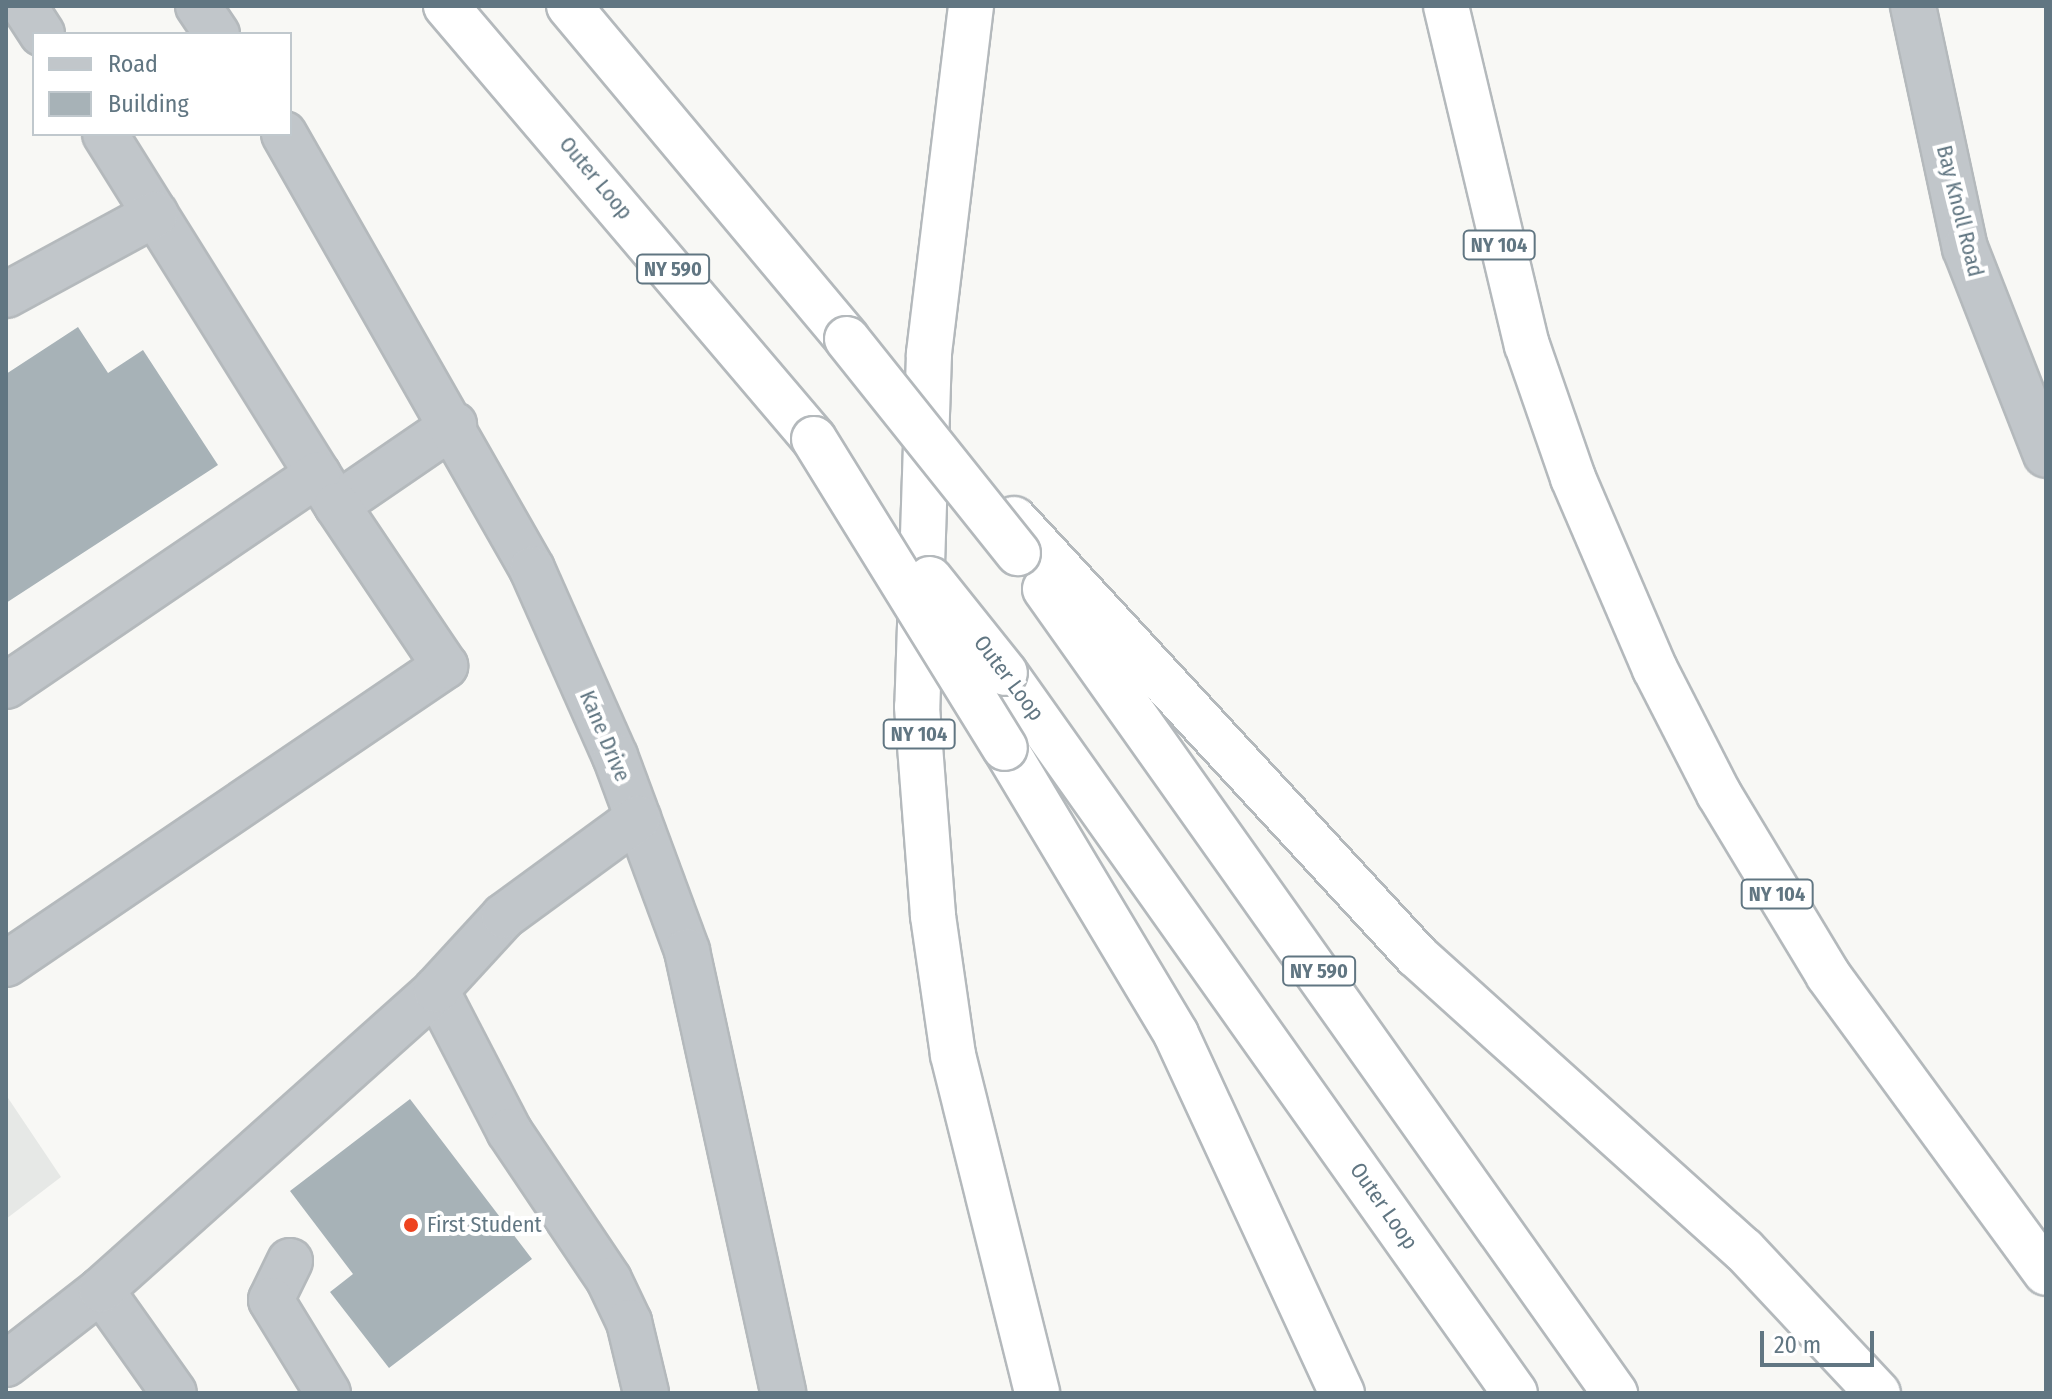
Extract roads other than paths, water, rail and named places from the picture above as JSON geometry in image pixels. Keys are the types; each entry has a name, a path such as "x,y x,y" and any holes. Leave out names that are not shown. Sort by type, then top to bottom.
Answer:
{"highway":[{"name":"Outer Loop","path":"446,6 814,439 1005,673 1515,1393"},
{"name":"NY 590","path":"569,6 1016,536 1615,1393"},
{"name":"NY 104","path":"971,6 924,424 919,749 953,1055 1037,1393"},
{"name":"NY 104","path":"1446,6 1508,276 1573,478 1655,669 1754,856 1907,1090 2046,1273"},
{"path":"814,439 1005,748 1176,1034 1342,1393"},
{"path":"1016,536 1417,956 1736,1242 1878,1393"}],"street":[{"path":"24,6 41,32"},
{"path":"198,6 216,32"},
{"name":"Bay Knoll Road","path":"1913,6 1965,248 2046,455"},
{"path":"6,964 445,666 328,489 106,136"},
{"name":"Kane Drive","path":"285,136 454,425 532,569 638,818 687,951 719,1072 783,1393"},
{"path":"6,295 155,214"},
{"path":"6,686 328,489 454,425"},
{"path":"6,1364 101,1290 436,990 504,916 638,818"},
{"path":"436,990 509,1131 609,1280 629,1322 646,1393"},
{"path":"290,1261 271,1300 328,1393"},
{"path":"101,1290 174,1393"}],"place":[{"name":"First Student","path":"411,1225"}]}
